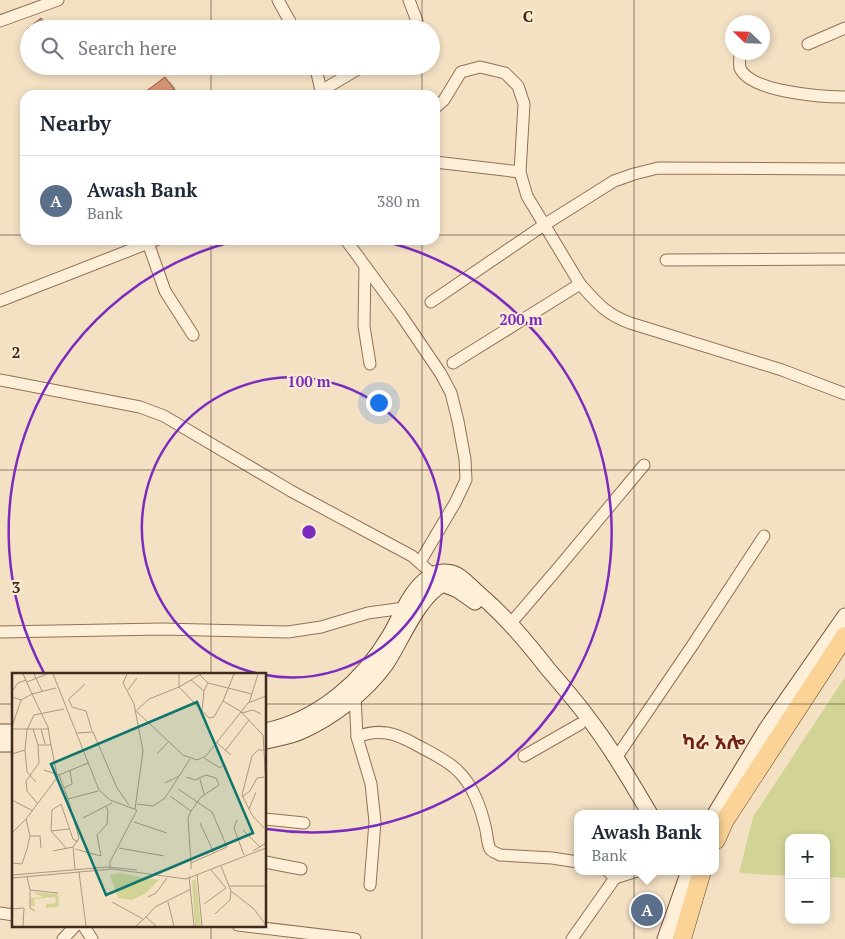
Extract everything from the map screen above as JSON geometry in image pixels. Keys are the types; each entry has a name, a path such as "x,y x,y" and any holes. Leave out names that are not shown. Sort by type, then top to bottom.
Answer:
{"main road":[{"path":"266,742 298,733 323,721 356,696 372,681 385,664 422,602 434,588 442,572 452,573 468,584 511,623 587,716 616,758 648,810"},
{"path":"266,731 294,722 317,710 348,687 376,657 391,635 412,595 425,580 438,579 458,590 504,630 580,724 638,810"},
{"path":"717,810 768,728 845,616"},
{"path":"719,833 725,820 845,636"},
{"path":"665,939 688,875"},
{"path":"682,939 701,875"}],"street":[{"path":"0,21 58,0"},
{"path":"278,0 289,20"},
{"path":"409,0 416,20"},
{"path":"808,44 845,28"},
{"path":"740,60 740,68 758,84 774,89 845,97"},
{"path":"440,104 461,72 480,67 504,73 518,86 524,104 520,172 527,196 580,284 603,309 614,317 782,370 845,394"},
{"path":"316,75 321,90"},
{"path":"327,90 349,75"},
{"path":"440,163 520,172"},
{"path":"431,302 544,225 614,181 634,174 658,168 845,169"},
{"path":"0,301 144,245"},
{"path":"153,245 165,291 193,335"},
{"path":"350,245 441,374 451,393 461,440 466,480 456,503 420,562"},
{"path":"666,260 845,258"},
{"path":"365,266 364,326 370,364"},
{"path":"453,363 580,284"},
{"path":"0,380 140,407 164,416 291,491 398,548 420,562 438,579"},
{"path":"511,623 644,465"},
{"path":"616,758 764,536"},
{"path":"0,632 162,629 288,632 321,627 368,614 404,608"},
{"path":"356,696 357,737 370,784 375,822 370,885"},
{"path":"524,756 580,724"},
{"path":"357,737 372,732 389,732 430,752 459,771 477,802 483,818 490,849 500,855 574,861"},
{"path":"266,819 304,823"},
{"path":"266,862 301,868"},
{"path":"572,939 611,875"},
{"path":"63,939 76,926 92,939"},
{"path":"246,926 356,939"}],"green space":[{"path":"845,677 845,878 830,877 830,834 785,834 785,876 739,873 753,817"}],"building":[{"path":"165,77 174,89 172,90 148,90"}],"place":[{"name":"Awash Bank","path":"647,910"}],"district":[{"name":"ካራ አሎ","path":"714,742"}]}
